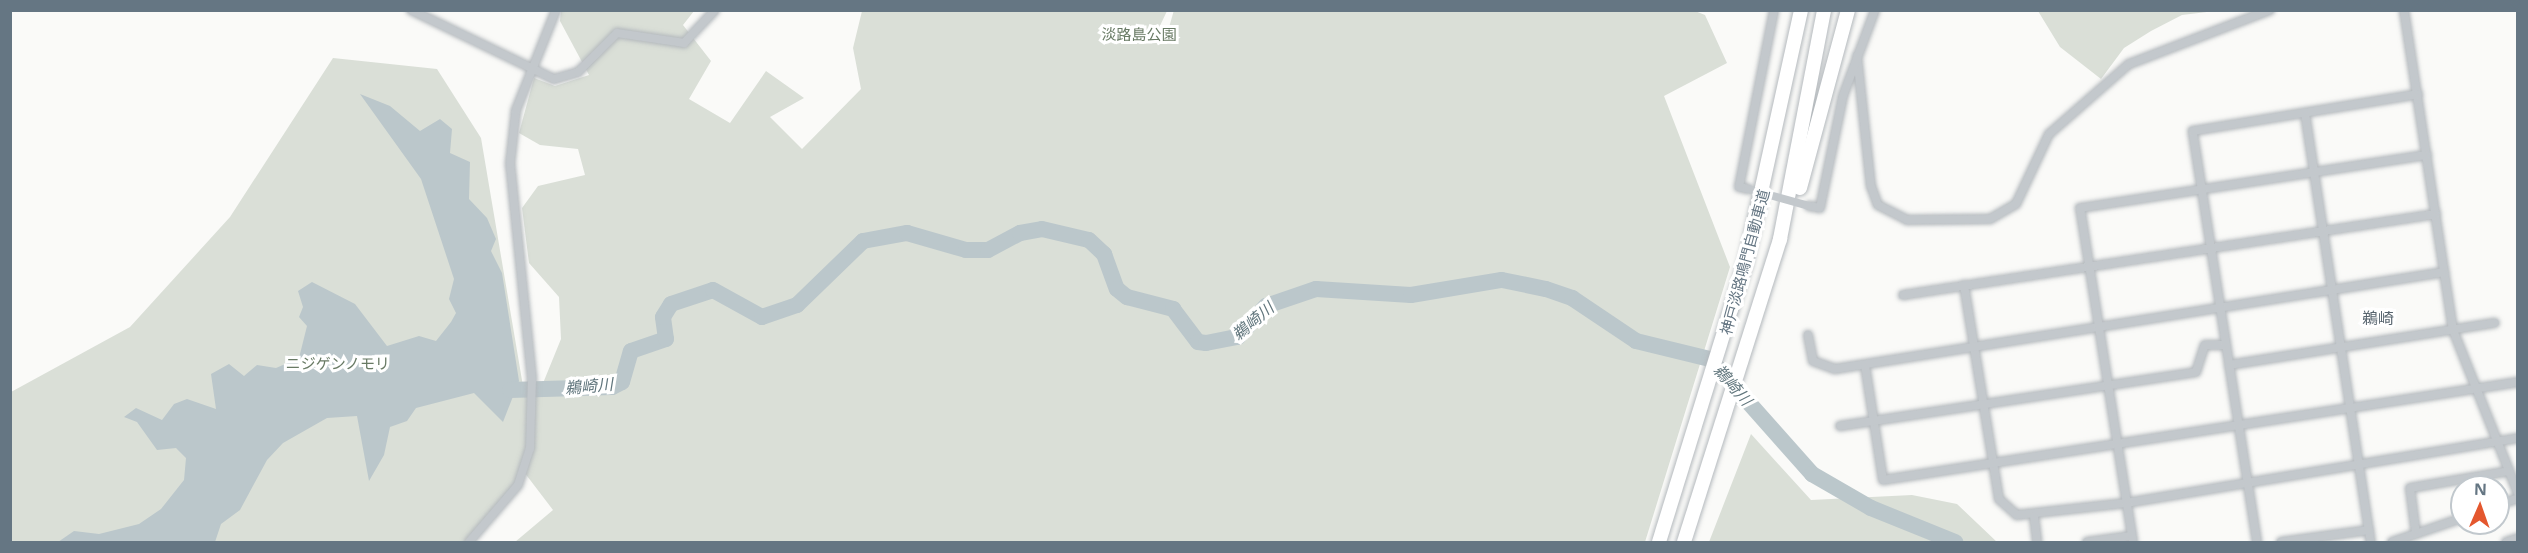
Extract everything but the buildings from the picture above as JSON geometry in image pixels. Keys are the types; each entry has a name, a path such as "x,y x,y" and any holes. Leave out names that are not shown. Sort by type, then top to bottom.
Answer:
{"highway":[{"name":"神戸淡路鳴門自動車道","path":"1659,543 1745,265 1801,10"},
{"name":"神戸淡路鳴門自動車道","path":"1686,539 1780,239 1824,10"},
{"path":"1780,239 1821,125 1848,10"}],"street":[{"path":"411,10 531,70 554,79 568,78 617,33 684,43 715,10"},
{"path":"469,543 524,471 532,379 510,164 516,110 556,10"},
{"path":"1774,10 1739,187 1820,208 1843,96 1875,10"},
{"path":"1857,56 1870,186 1878,205 1907,220 1990,219 2016,204 2049,134 2129,64 2270,10"},
{"path":"2404,10 2453,330 2517,493"},
{"path":"2257,543 2193,131 2418,94"},
{"path":"2305,113 2370,543"},
{"path":"2087,543 2132,539 2080,208 2427,155"},
{"path":"1903,294 2436,214"},
{"path":"1808,334 1814,361 1821,367 1865,365 2444,272"},
{"path":"1964,285 2000,499 2017,515 2034,516 2126,503 2517,438"},
{"path":"2229,365 2495,323"},
{"path":"1840,426 2196,372 2205,345 2226,345"},
{"path":"1865,365 1883,480 2517,382"},
{"path":"2412,538 2410,488 2509,471"},
{"path":"2034,516 2037,543"},
{"path":"2392,543 2412,538 2450,523"},
{"path":"2281,543 2368,530"},
{"path":"2506,543 2517,538"}],"green space":[{"path":"1174,10 1695,11 1705,15 1727,63 1664,96 1730,267 1645,542 515,542 553,510 524,472 472,542 11,542 11,392 130,327 230,217 333,58 437,69 481,138 524,392 539,393 561,339 559,297 529,263 522,208 538,186 585,175 578,149 540,145 519,133 534,78 555,86 589,75 560,21 561,11 694,11 683,25 711,61 689,99 730,123 766,71 804,98 770,117 802,149 861,89 853,48 862,11 1167,11 1158,30 1168,31"},
{"path":"2038,11 2215,11 2182,15 2151,31 2124,48 2101,79 2060,47"},
{"path":"1751,434 1811,500 1912,495 1957,504 1997,542 1709,542"}],"shaded area":[{"path":"360,94 390,106 420,131 440,119 452,129 450,153 470,162 469,199 487,218 496,239 491,251 502,273 519,381 503,422 474,393 416,408 407,421 390,427 384,455 369,481 357,416 327,418 283,443 267,460 240,510 221,524 215,542 58,542 74,531 99,534 139,524 161,509 184,480 186,458 176,448 157,450 137,422 124,417 136,408 162,420 174,404 187,399 216,409 211,374 229,364 244,376 257,365 276,368 299,358 307,326 299,317 303,307 298,291 312,282 355,304 387,346 419,336 436,341 451,322 456,313 449,299 454,279 421,179"}],"waterway":[{"name":"鵜崎川","path":"510,390 612,387 622,382 631,351 666,339 663,317 671,304 713,290 762,317 797,305 863,241 907,233 966,250 988,250 1020,233 1042,229 1089,240 1104,254 1117,289 1127,297 1173,309 1198,342 1206,343 1238,337 1266,306 1316,289 1411,295 1502,280 1546,289 1572,298 1636,341 1710,359 1812,474 1871,508 1955,542"}],"district":[{"name":"鵜崎","path":"2378,318"}],"park label":[{"name":"淡路島公園","path":"1139,35"},
{"name":"ニジゲンノモリ","path":"338,364"}]}
